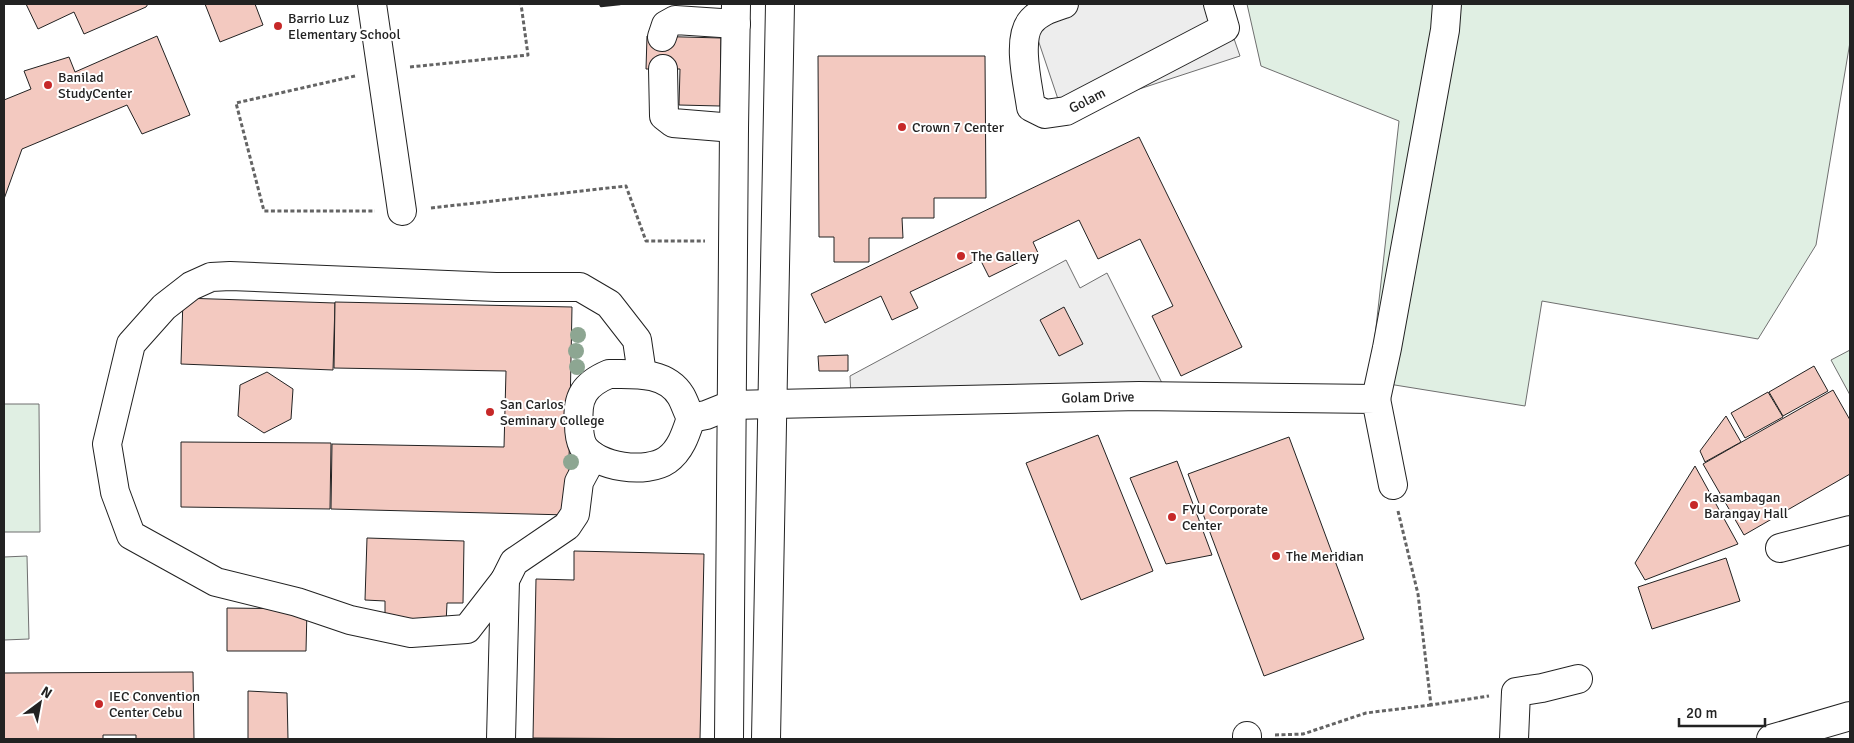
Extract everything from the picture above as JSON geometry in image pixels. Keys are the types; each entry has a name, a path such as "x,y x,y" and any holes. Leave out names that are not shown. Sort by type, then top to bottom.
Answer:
{"main road":[{"path":"372,4 402,212"},
{"path":"766,739 780,4"},
{"name":"Golam","path":"1064,4 1041,13 1030,23 1024,40 1031,107 1045,114 1066,111 1221,16"},
{"path":"1393,485 1376,399 1445,30 1447,4"},
{"path":"662,37 666,25 675,20 736,14 729,739"},
{"path":"663,69 664,116 667,119 673,123 734,128"},
{"path":"593,456 579,482 575,514 567,526 514,562 504,580 467,629 411,633 350,620 297,602 216,582 131,535 115,492 106,444 131,344 164,307 191,286 211,277 230,276 486,286 580,287 610,304 638,340 642,374"},
{"path":"609,374 642,374 657,377 670,384 680,395 691,418 685,437 678,450 667,460 654,466 639,468 606,463 593,456 583,445 579,432 579,403 584,390 595,380 609,374"},
{"name":"Golam Drive","path":"731,404 1139,396 1376,399"},
{"path":"691,418 706,415 731,404"},
{"path":"1780,548 1850,530"},
{"path":"501,739 504,580"},
{"path":"1514,739 1516,692 1542,688 1578,678"},
{"path":"1771,739 1850,716"}],"path":[{"path":"264,211 402,212 626,186 646,241 734,242"},
{"path":"1393,485 1418,594 1430,705"},
{"path":"1247,737 1303,734 1366,713 1516,692"}],"green space":[{"path":"1247,4 1850,4 1850,42 1816,245 1758,339 1542,301 1525,406 1370,381 1399,121 1261,66"},
{"path":"1850,350 1850,395 1831,360"},
{"path":"4,404 39,404 40,532 4,532"},
{"path":"27,556 29,639 4,640 4,557"}],"shaded area":[{"path":"1026,4 1222,4 1240,56 1063,114"},
{"path":"1066,260 1080,288 1107,273 1166,391 851,397 850,376"}],"building":[{"path":"26,4 148,4 146,7 84,34 74,12 38,29"},
{"path":"205,4 255,4 263,25 220,42"},
{"path":"157,36 190,115 142,134 127,105 22,149 4,199 4,100 31,89 24,71 69,57 75,72"},
{"path":"647,36 721,38 720,106 679,105 680,69 646,69"},
{"name":"Crown 7 Center","path":"818,56 985,56 986,198 934,198 934,218 902,218 903,238 869,238 869,262 834,262 834,237 819,237"},
{"name":"The Gallery","path":"1139,137 1242,347 1181,376 1152,316 1173,306 1140,239 1098,259 1079,220 1033,242 1038,253 989,277 980,259 910,292 918,308 892,320 881,296 825,323 811,294"},
{"path":"183,298 335,303 333,370 181,364"},
{"path":"335,302 572,307 568,515 331,509 332,444 504,447 506,371 334,368"},
{"path":"1064,307 1083,344 1059,356 1040,320"},
{"path":"848,355 848,371 819,371 818,356"},
{"path":"1814,366 1828,391 1783,416 1769,392"},
{"path":"267,372 293,389 291,419 264,433 238,416 240,385"},
{"path":"1833,390 1850,420 1850,474 1744,535 1703,464"},
{"path":"1768,392 1783,417 1745,438 1731,413"},
{"path":"1726,416 1741,442 1705,462 1700,451"},
{"path":"1098,435 1153,571 1081,600 1026,463"},
{"name":"The Meridian","path":"1289,437 1364,639 1264,676 1188,474"},
{"path":"181,442 331,443 330,509 181,507"},
{"name":"FYU Corporate Center","path":"1177,461 1212,555 1166,564 1130,478"},
{"name":"Kasambagan Barangay Hall","path":"1695,466 1738,544 1645,580 1635,563"},
{"path":"367,538 464,541 463,603 447,603 446,624 385,622 385,601 365,600"},
{"path":"574,551 704,554 700,739 533,738 536,579 574,580"},
{"path":"1726,558 1740,601 1652,629 1638,587"},
{"path":"227,608 307,609 306,651 227,651"},
{"name":"IEC Convention Center Cebu","path":"193,672 194,739 136,739 136,735 103,735 103,739 4,739 4,673"},
{"path":"248,691 287,693 288,739 248,739"}],"wall":[{"path":"600,4 601,6 620,4"}],"place":[{"name":"Barrio Luz Elementary School","path":"278,26"},
{"name":"Banilad StudyCenter","path":"48,85"},
{"name":"Crown 7 Center","path":"902,127"},
{"name":"The Gallery","path":"961,256"},
{"name":"San Carlos Seminary College","path":"490,412"},
{"name":"Kasambagan Barangay Hall","path":"1694,505"},
{"name":"FYU Corporate Center","path":"1172,517"},
{"name":"The Meridian","path":"1276,556"},
{"name":"IEC Convention Center Cebu","path":"99,704"}]}
